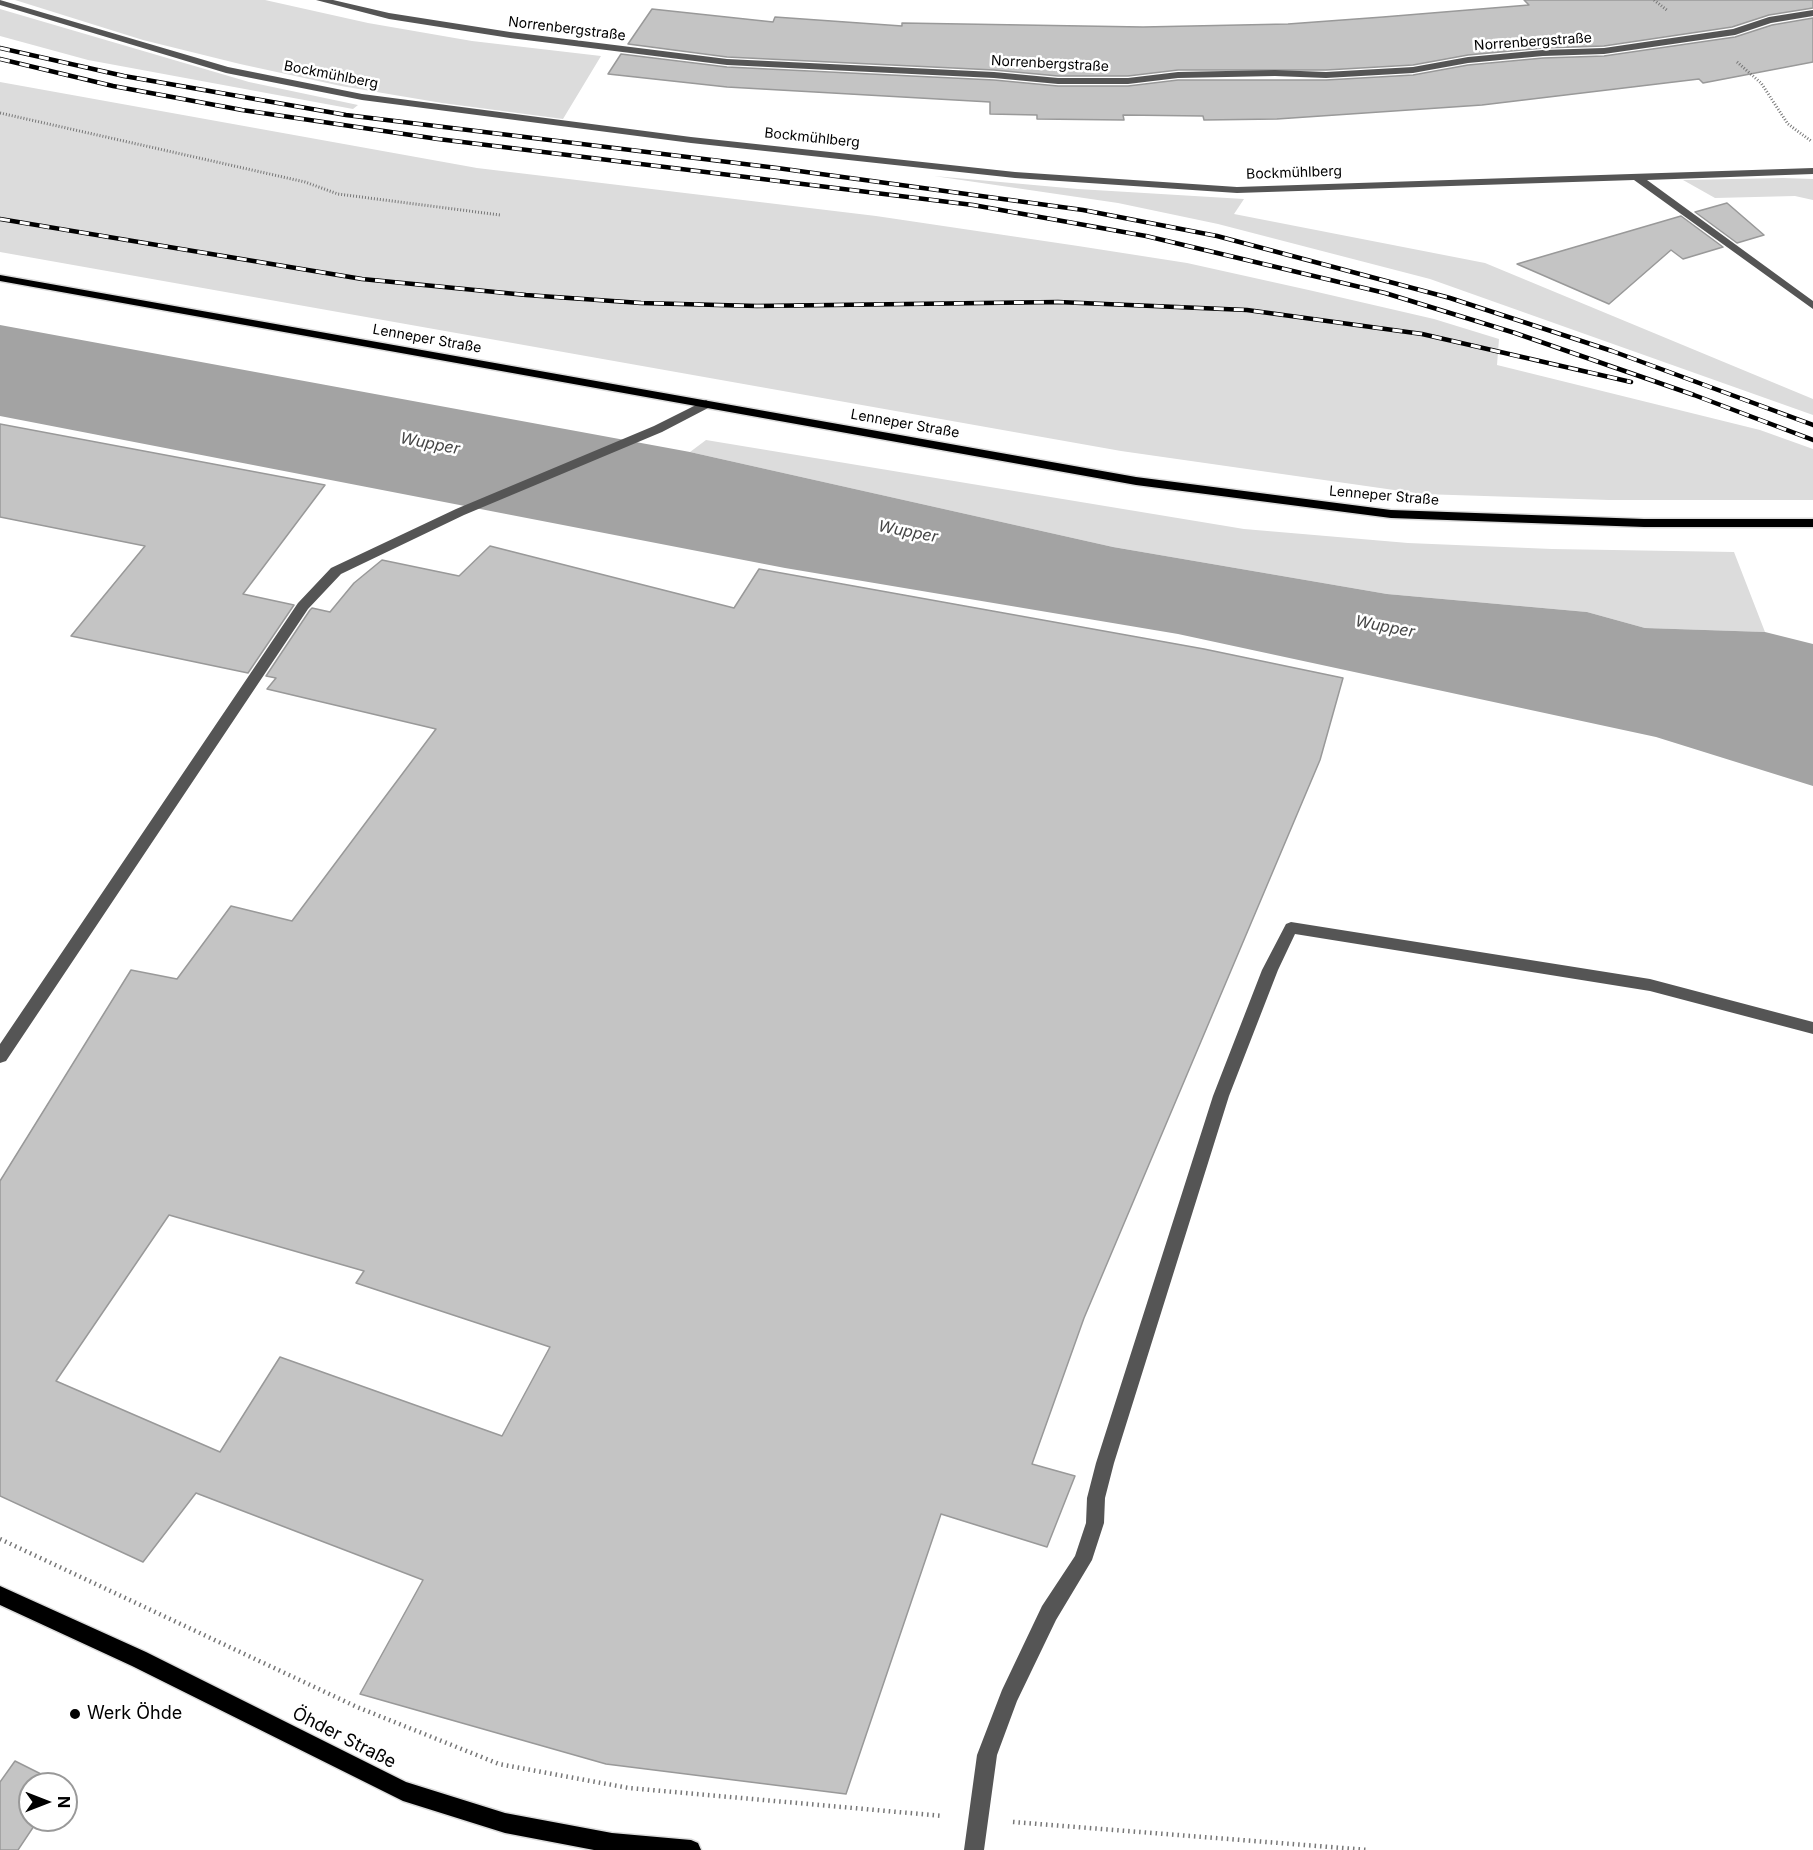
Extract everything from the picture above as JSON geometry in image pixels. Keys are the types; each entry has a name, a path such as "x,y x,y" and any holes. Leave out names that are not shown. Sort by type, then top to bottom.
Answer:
{"main road":[{"name":"Lenneper Straße","path":"0,278 1136,481 1391,514 1644,523 1813,523"},
{"name":"Öhder Straße","path":"0,1595 139,1659 403,1791 505,1823 612,1843 691,1850"}],"street":[{"name":"Norrenbergstraße","path":"321,0 389,16 510,35 727,62 994,75 1058,81 1128,81 1178,75 1275,73 1326,75 1413,70 1468,60 1543,53 1604,51 1735,32 1768,20 1813,13"},
{"name":"Bockmühlberg","path":"0,2 226,70 362,97 691,140 1027,176 1237,190 1813,171"},
{"path":"1635,176 1813,306"},
{"path":"1,1055 303,606 336,571 460,512 658,429 706,404"},
{"path":"974,1850 987,1755 1009,1697 1049,1612 1083,1560 1095,1523 1096,1497 1106,1463 1221,1096 1270,970 1291,928 1650,985 1813,1028"}],"path":[{"path":"1654,0 1670,12"},
{"path":"1707,36 1761,83 1788,124 1813,142"},
{"path":"0,113 305,182 338,194 500,215"},
{"path":"0,1539 357,1707 499,1764 630,1788 977,1819 1368,1850"}],"shaded area":[{"path":"15,0 265,0 368,23 472,41 601,56 563,119 442,103 341,86 143,40"},
{"path":"0,9 249,82 358,105 353,109 88,60 0,36"},
{"path":"0,82 477,168 876,216 1187,263 1313,291 1434,319 1499,339 1497,365 1760,430 1813,449 1813,500 1609,500 1422,494 1121,451 0,252"},
{"path":"934,176 1078,189 1244,199 1234,214 1485,263 1813,399 1813,415 1430,279 1218,224 1118,203"},
{"path":"1813,179 1813,200 1795,196 1715,198 1683,180"},
{"path":"706,440 1244,529 1408,543 1552,549 1734,552 1765,632 1645,628 1587,612 1387,594 1113,547 690,452"}],"water":[{"name":"Wupper","path":"0,325 690,452 1113,547 1387,594 1587,612 1645,628 1765,632 1813,644 1813,786 1656,737 1178,634 785,568 0,416"}],"building":[{"path":"1524,0 1813,0 1813,8 1769,15 1732,27 1604,46 1543,48 1468,55 1413,65 1326,70 1178,70 1128,76 1058,76 994,70 727,57 628,44 652,9 773,22 775,17 902,26 902,23 1143,27 1288,24 1529,5"},
{"path":"1813,18 1813,62 1703,83 1699,79 1482,105 1277,119 1204,120 1203,116 1123,115 1124,120 1037,119 1037,115 990,114 990,102 727,87 608,74 621,54 727,67 994,80 1058,86 1128,86 1178,80 1326,80 1413,75 1468,65 1543,58 1604,56 1735,37 1772,25"},
{"path":"1727,203 1764,235 1737,243 1695,212"},
{"path":"1681,216 1723,247 1683,259 1671,250 1609,304 1517,264"},
{"path":"0,424 325,485 243,594 294,605 248,673 71,636 145,546 0,517"},
{"path":"490,546 734,608 759,569 1204,649 1343,678 1320,760 1084,1318 1032,1464 1075,1476 1047,1547 941,1514 846,1794 606,1764 360,1694 423,1580 196,1493 143,1562 0,1496 0,1181 131,970 177,979 231,906 292,921 436,729 267,689 276,678 266,676 310,610 312,608 330,612 354,583 382,560 459,576","holes":["169,1215 364,1271 356,1283 550,1347 502,1436 280,1357 220,1452 56,1381"]},
{"path":"15,1761 37,1772 18,1772 18,1832 30,1832 18,1850 0,1850 0,1782"}],"railway":[{"path":"0,48 124,76 346,115 777,168 1083,210 1217,236 1450,298 1612,351 1813,425"},
{"path":"0,59 113,86 242,110 438,139 973,205 1146,236 1385,293 1515,333 1694,395 1813,440"},
{"path":"0,219 362,279 526,295 641,303 757,306 1058,302 1247,310 1422,334 1631,382"}],"place":[{"name":"Werk Öhde","path":"75,1714"}]}
